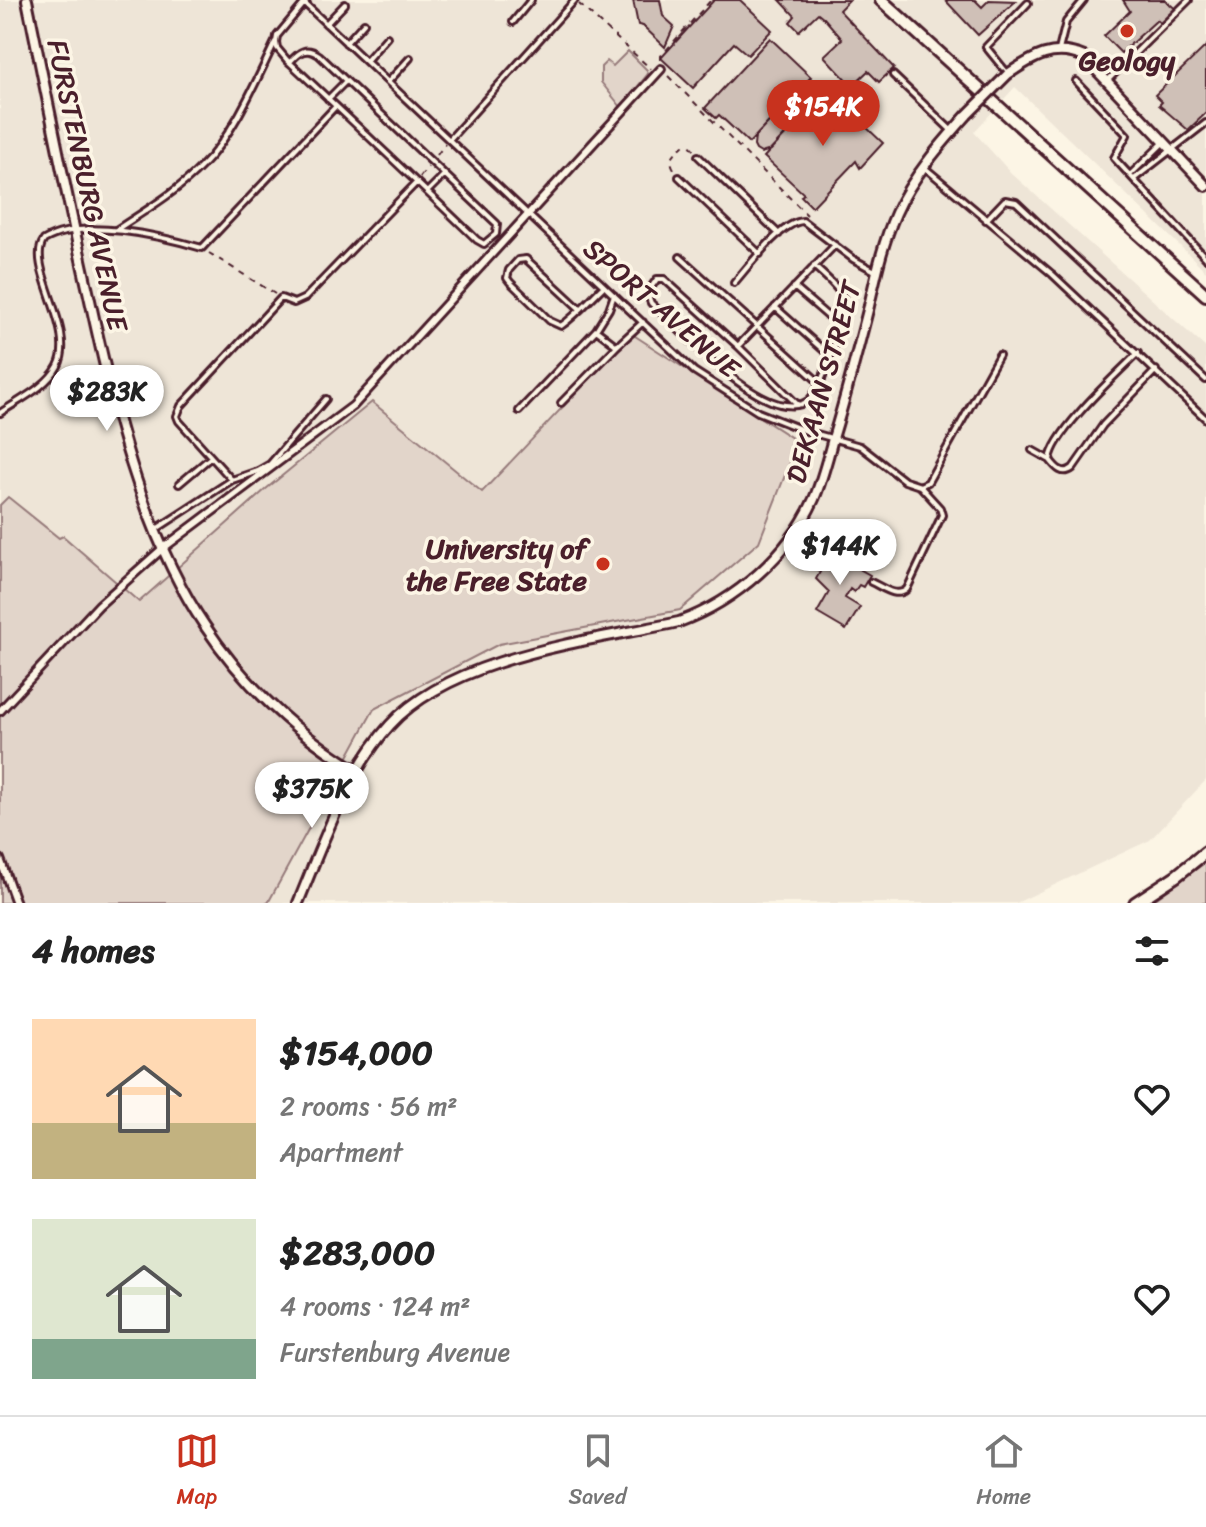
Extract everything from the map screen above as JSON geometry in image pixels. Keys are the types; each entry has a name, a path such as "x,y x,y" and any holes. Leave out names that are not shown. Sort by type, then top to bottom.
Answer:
{"street":[{"name":"FURSTENBURG AVENUE","path":"27,0 108,384 162,549 204,626 235,666 290,724 358,771"},
{"path":"881,0 1206,295"},
{"path":"1059,50 1084,57 1206,186"},
{"name":"DEKAAN STREET","path":"298,903 358,771 392,723 446,684 476,669 679,622 719,603 756,576 792,536 813,502 847,392 895,214 924,167 952,131 1008,74 1040,54 1059,50"},
{"path":"0,711 99,605 162,549 353,406 658,71"},
{"path":"1135,903 1206,852"},
{"path":"0,859 16,903"}],"lane":[{"path":"513,22 531,0"},
{"path":"449,140 575,0"},
{"path":"1059,50 1066,22 1084,0"},
{"path":"1107,81 1189,0"},
{"path":"114,231 171,194 204,164 242,109 276,42 304,1"},
{"name":"SPORT AVENUE","path":"304,1 694,371 769,417 860,446 905,481 920,486"},
{"path":"1008,74 986,51 986,47 1028,3"},
{"path":"326,24 345,4"},
{"path":"346,43 364,23"},
{"path":"366,61 387,37"},
{"path":"276,42 290,62 480,242 487,243 496,234 497,224 312,51 300,52 290,62"},
{"path":"388,82 410,58"},
{"path":"893,75 952,131"},
{"path":"328,99 346,81"},
{"path":"1076,81 1127,135 1114,158 1206,258"},
{"path":"0,413 47,380 57,368 62,342 39,253 44,240 74,230 114,231 148,234 202,248 336,106"},
{"path":"1132,177 1168,145 1206,123"},
{"path":"1132,177 1168,145"},
{"path":"698,156 779,234"},
{"path":"924,167 1030,254 1206,419"},
{"path":"427,192 444,175"},
{"path":"679,177 760,254"},
{"path":"232,480 179,421 181,406 281,298 294,303 305,298 417,182"},
{"path":"986,220 1005,200 1016,202 1206,380"},
{"path":"734,283 779,234 797,221 803,221 877,273"},
{"path":"738,346 835,245"},
{"path":"680,257 821,384"},
{"path":"580,309 526,259 518,260 509,270 507,278 510,282 556,325 565,323 580,309 604,286"},
{"path":"798,405 664,279 657,279 647,293 651,303 732,377 758,396 785,405 798,405 808,401 821,384 844,304 842,297 814,266"},
{"path":"794,287 839,326"},
{"path":"519,411 596,330 614,295"},
{"path":"775,307 830,356"},
{"path":"561,403 643,322"},
{"path":"596,330 617,346"},
{"path":"1050,460 1059,440 1090,400 1138,353"},
{"path":"871,582 896,594 904,593 907,589 942,515 940,508 920,486 928,482 999,355"},
{"path":"1032,450 1050,460 1059,470 1065,472 1073,468 1103,425 1156,370"},
{"path":"155,530 232,480 270,464 326,399"},
{"path":"179,484 211,457"}],"path":[{"path":"575,0 658,71 804,210 819,233"},
{"path":"658,71 660,57 711,0"},
{"path":"679,177 672,166 672,156 687,144 698,156"},
{"path":"202,248 281,298"}],"shaded area":[{"name":"University of the Free State","path":"0,0 1206,0 1206,271 1015,87 974,132 1011,173 1206,348 1206,780 1150,840 1016,903 0,903"},
{"path":"628,51 648,74 621,107 601,82 601,67 607,61 613,66"},
{"path":"632,334 798,442 759,542 680,610 499,644 374,709 268,903 0,903 0,505 8,497 59,538 63,536 139,602 266,489 372,402 482,492"},
{"path":"1206,862 1206,903 1150,903"}],"building":[{"path":"633,0 660,0 663,16 674,26 665,47 638,25"},
{"path":"714,0 740,0 772,30 748,55 734,43 693,88 661,58"},
{"path":"780,0 849,0 839,10 894,68 879,82 868,71 852,86 824,56 842,39 818,13 799,31 790,22 795,16"},
{"path":"945,0 975,0 982,7 989,0 1016,1 978,35"},
{"name":"Geology","path":"1123,0 1165,0 1178,11 1163,26 1157,20 1121,53 1104,36 1130,11"},
{"path":"770,38 811,77 749,143 719,115 716,118 705,108"},
{"path":"1206,46 1206,113 1188,130 1159,105 1162,102 1155,95"},
{"path":"814,80 822,89 822,96 771,150 761,153 756,150 755,137 807,81"},
{"path":"827,90 883,143 860,168 856,161 812,207 801,196 804,194 764,157"},
{"path":"830,546 858,562 856,567 870,575 863,587 859,585 854,592 850,589 845,598 860,607 846,630 817,613 829,592 816,579 820,572 816,570"}],"place":[{"name":"Geology","path":"1127,31"},
{"name":"University of the Free State","path":"603,564"}]}
